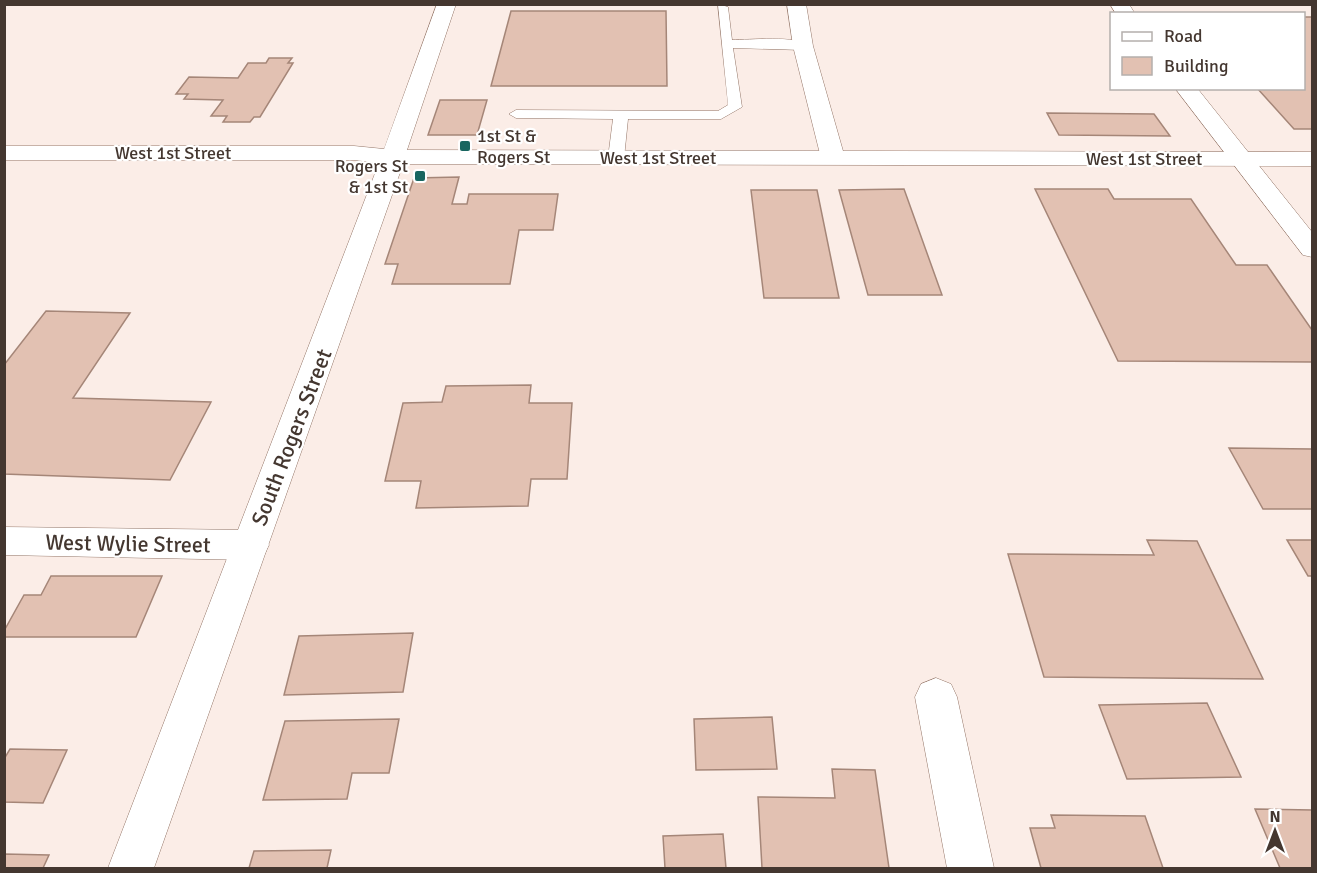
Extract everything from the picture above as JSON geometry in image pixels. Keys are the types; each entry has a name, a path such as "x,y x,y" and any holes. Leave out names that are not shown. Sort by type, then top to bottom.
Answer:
{"street":[{"name":"South Rogers Street","path":"131,868 343,299 447,4"},
{"path":"796,4 803,46 833,158"},
{"path":"1187,90 1244,159 1312,249"},
{"name":"West 1st Street","path":"4,153 354,153 393,158 1312,159"},
{"name":"West Wylie Street","path":"4,542 251,545"},
{"path":"936,698 971,868"}],"lane":[{"path":"516,114 721,115 735,107 722,7"},
{"path":"726,44 768,43 803,46"},
{"path":"616,158 621,115"}],"building":[{"path":"511,11 666,11 667,86 491,86"},
{"path":"1305,17 1312,17 1312,129 1294,129 1259,90 1305,90"},
{"path":"269,58 292,58 288,63 293,63 260,117 254,117 250,122 223,122 227,116 211,116 223,100 184,99 188,94 176,94 189,77 238,78 248,63 266,63"},
{"path":"440,100 487,100 477,135 428,135"},
{"path":"1047,113 1154,114 1170,136 1059,135"},
{"path":"459,177 452,204 467,204 469,194 558,194 553,230 519,230 510,284 392,284 398,264 385,264 414,178"},
{"path":"904,189 942,295 868,295 839,190"},
{"path":"1035,189 1108,189 1114,199 1191,199 1236,265 1267,265 1312,330 1312,362 1118,361"},
{"path":"751,190 817,190 839,298 764,298"},
{"path":"46,311 130,313 73,398 211,402 170,480 4,474 4,365"},
{"path":"531,385 529,403 572,403 567,479 531,479 528,506 416,508 421,481 385,481 403,403 442,402 446,386"},
{"path":"1229,448 1312,449 1312,509 1263,509"},
{"path":"1147,540 1197,541 1263,679 1044,677 1008,554 1154,555"},
{"path":"1287,540 1312,540 1312,576 1308,576"},
{"path":"51,576 162,576 136,637 4,637 4,631 24,595 41,595"},
{"path":"413,633 403,692 284,695 299,636"},
{"path":"1207,703 1241,777 1127,779 1099,705"},
{"path":"772,717 777,769 696,770 694,719"},
{"path":"399,719 389,773 352,773 347,799 263,800 285,721"},
{"path":"10,749 67,750 43,803 4,802 4,759"},
{"path":"832,769 875,770 889,868 762,868 758,797 835,798"},
{"path":"1255,809 1312,810 1312,868 1280,868"},
{"path":"1051,815 1145,816 1163,868 1041,868 1030,828 1055,828"},
{"path":"723,834 726,868 665,868 663,836"},
{"path":"331,850 327,868 249,868 254,851"},
{"path":"4,854 49,855 43,868 4,868"}],"place":[{"name":"1st St & Rogers St","path":"465,146"},
{"name":"Rogers St & 1st St","path":"420,176"}]}
